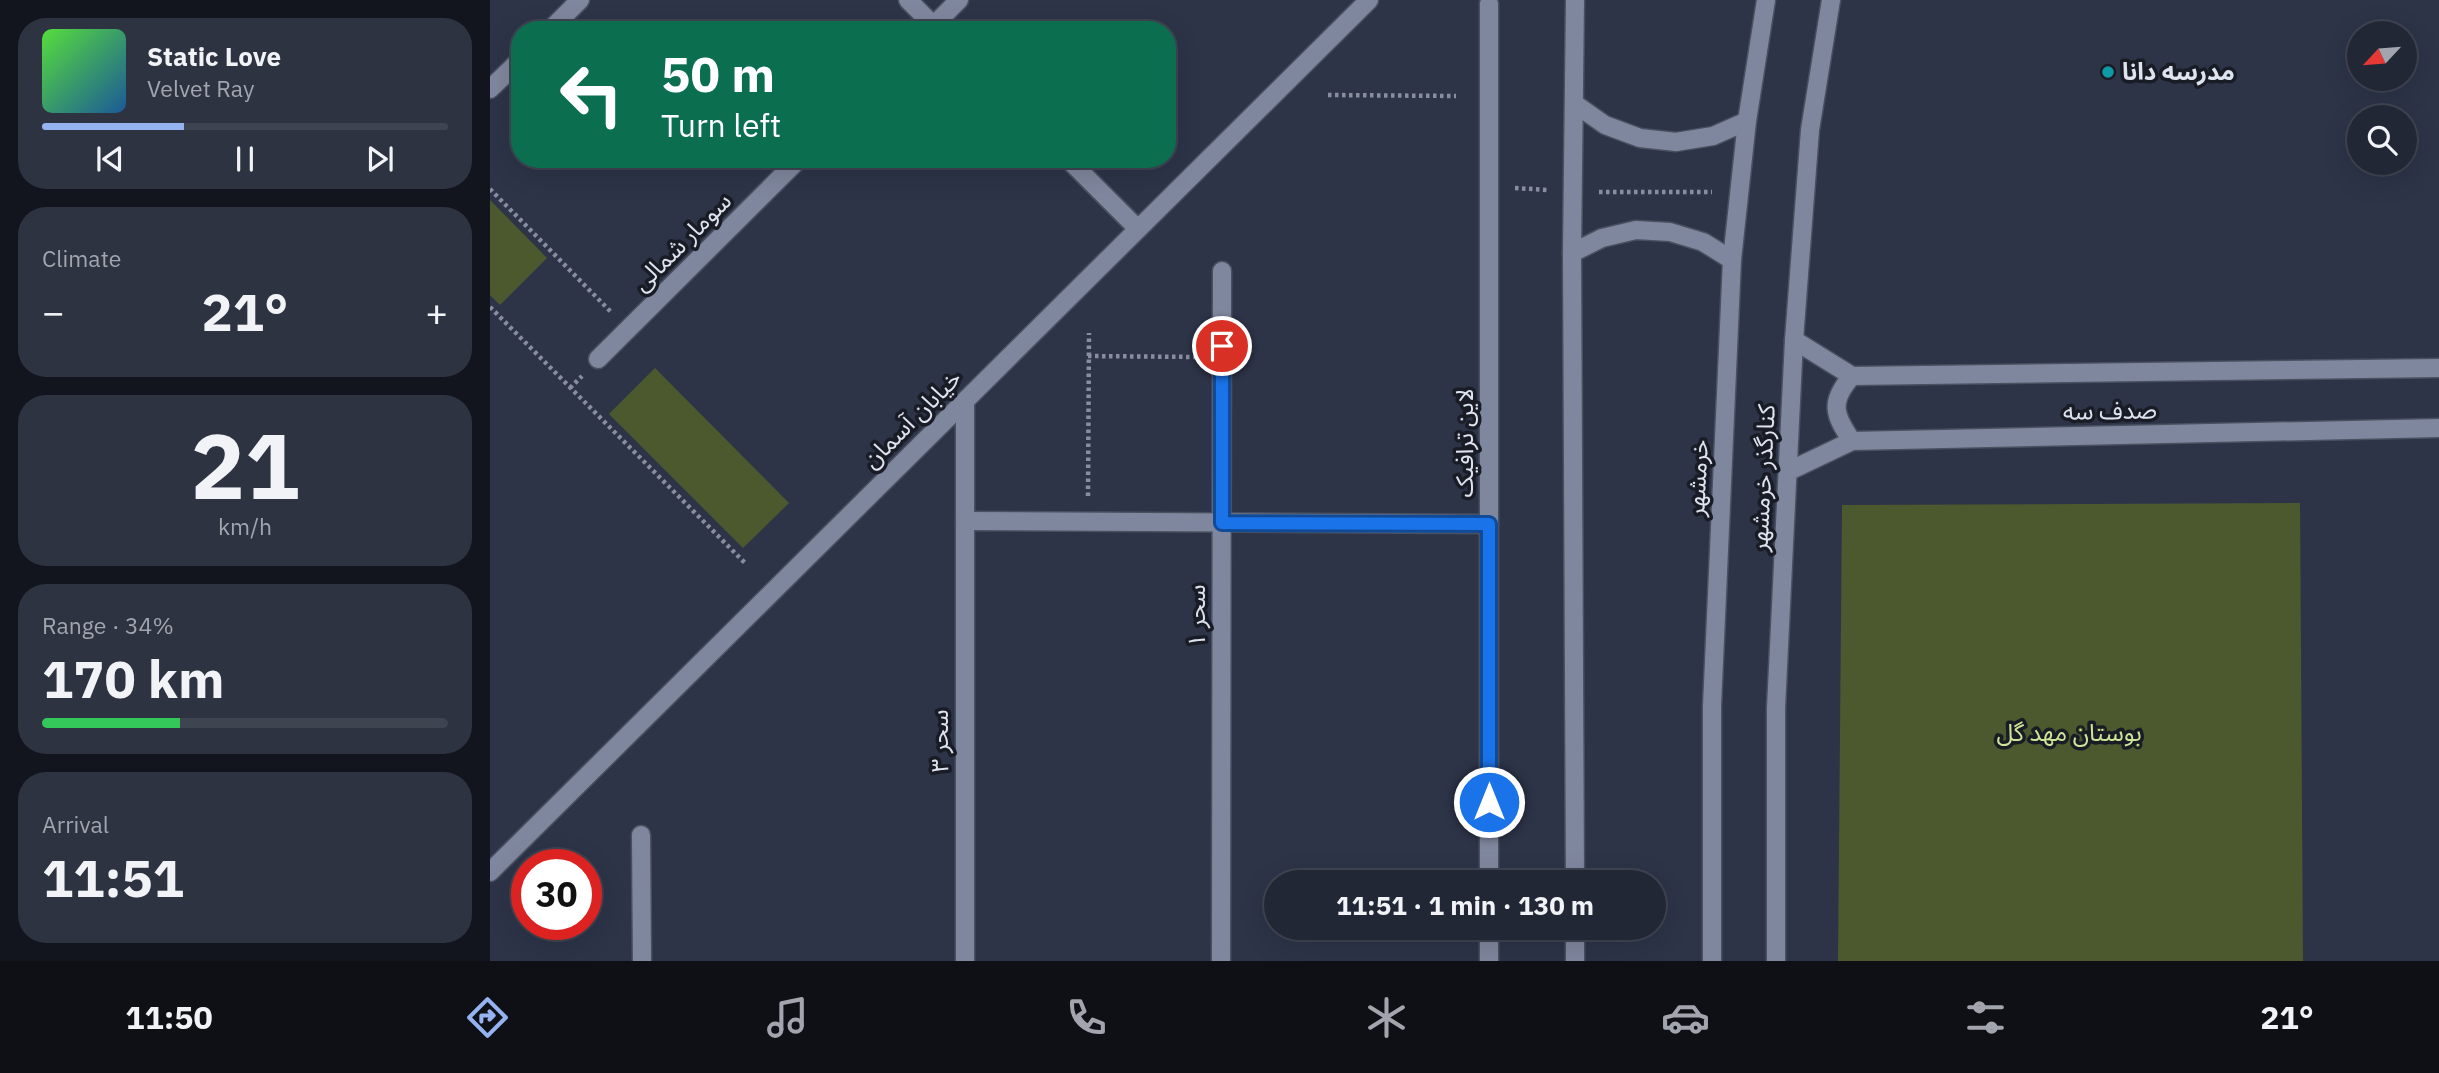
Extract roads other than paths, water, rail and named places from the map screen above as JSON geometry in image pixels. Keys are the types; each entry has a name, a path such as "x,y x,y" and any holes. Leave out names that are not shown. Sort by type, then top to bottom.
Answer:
{"street":[{"path":"559,21 580,0"},
{"path":"908,0 928,21"},
{"path":"940,21 960,0"},
{"name":"خیابان آسمان","path":"490,872 1369,0"},
{"path":"1575,0 1572,253 1575,870"},
{"name":"خرمشهر","path":"1712,961 1713,706 1732,260 1747,121 1766,0"},
{"name":"کنارگذر خرمشهر","path":"1776,961 1776,708 1794,340 1810,130 1831,0"},
{"name":"لاین ترافیک","path":"1489,4 1489,870"},
{"path":"490,89 511,69"},
{"path":"1575,104 1605,125 1640,138 1676,142 1713,136 1747,121"},
{"name":"سومار شمالی","path":"598,359 790,168"},
{"path":"1077,168 1138,229"},
{"path":"1572,253 1602,238 1636,230 1670,232 1703,242 1732,260"},
{"name":"سحر ۱","path":"1221,961 1222,271"},
{"path":"1794,340 1852,376 1842,388 1836,405 1838,421 1852,441"},
{"name":"صدف سه","path":"1852,376 2439,368"},
{"name":"سحر ۳","path":"965,401 965,961"},
{"name":"صدف سه","path":"1789,471 1852,441 2439,428"},
{"path":"965,521 1489,524"},
{"path":"641,835 642,961"},
{"path":"1489,940 1489,961"},
{"path":"1575,940 1576,961"}],"place":[{"name":"مدرسه دانا","path":"2108,72"}],"park label":[{"name":"بوستان مهد گل","path":"2069,733"}]}
